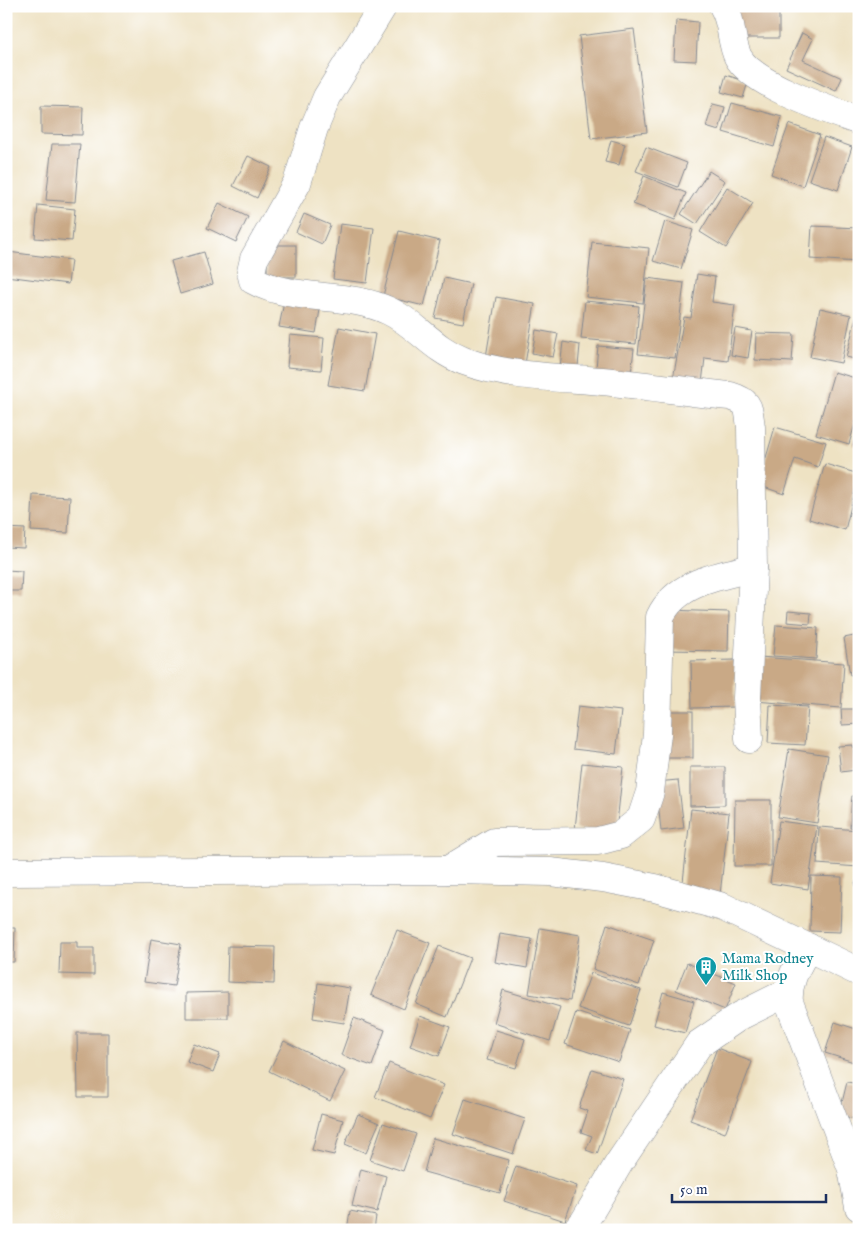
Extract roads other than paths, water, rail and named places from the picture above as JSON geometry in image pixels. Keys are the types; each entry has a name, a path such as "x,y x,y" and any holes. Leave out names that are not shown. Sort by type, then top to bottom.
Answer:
{"street":[{"path":"383,6 327,97 314,128 297,183 254,259 251,272 253,280 262,285 306,296 361,302 389,311 417,330 441,351 465,362 515,373 652,387 741,399 748,406 751,427 753,568 747,698 749,739"},
{"path":"724,6 730,17 736,51 744,65 765,82 859,121"},
{"path":"448,870 494,842 598,841 621,836 641,819 650,792 657,734 660,617 664,608 697,582 753,568"},
{"path":"8,875 448,870 550,872 602,878 655,888 723,907 859,972"},
{"path":"808,947 790,979 788,992 796,1024 852,1169 859,1207"},
{"path":"576,1230 584,1222 619,1163 699,1044 740,1016 788,992"}],"place":[{"name":"Mama Rodney Milk Shop","path":"706,986"}]}
